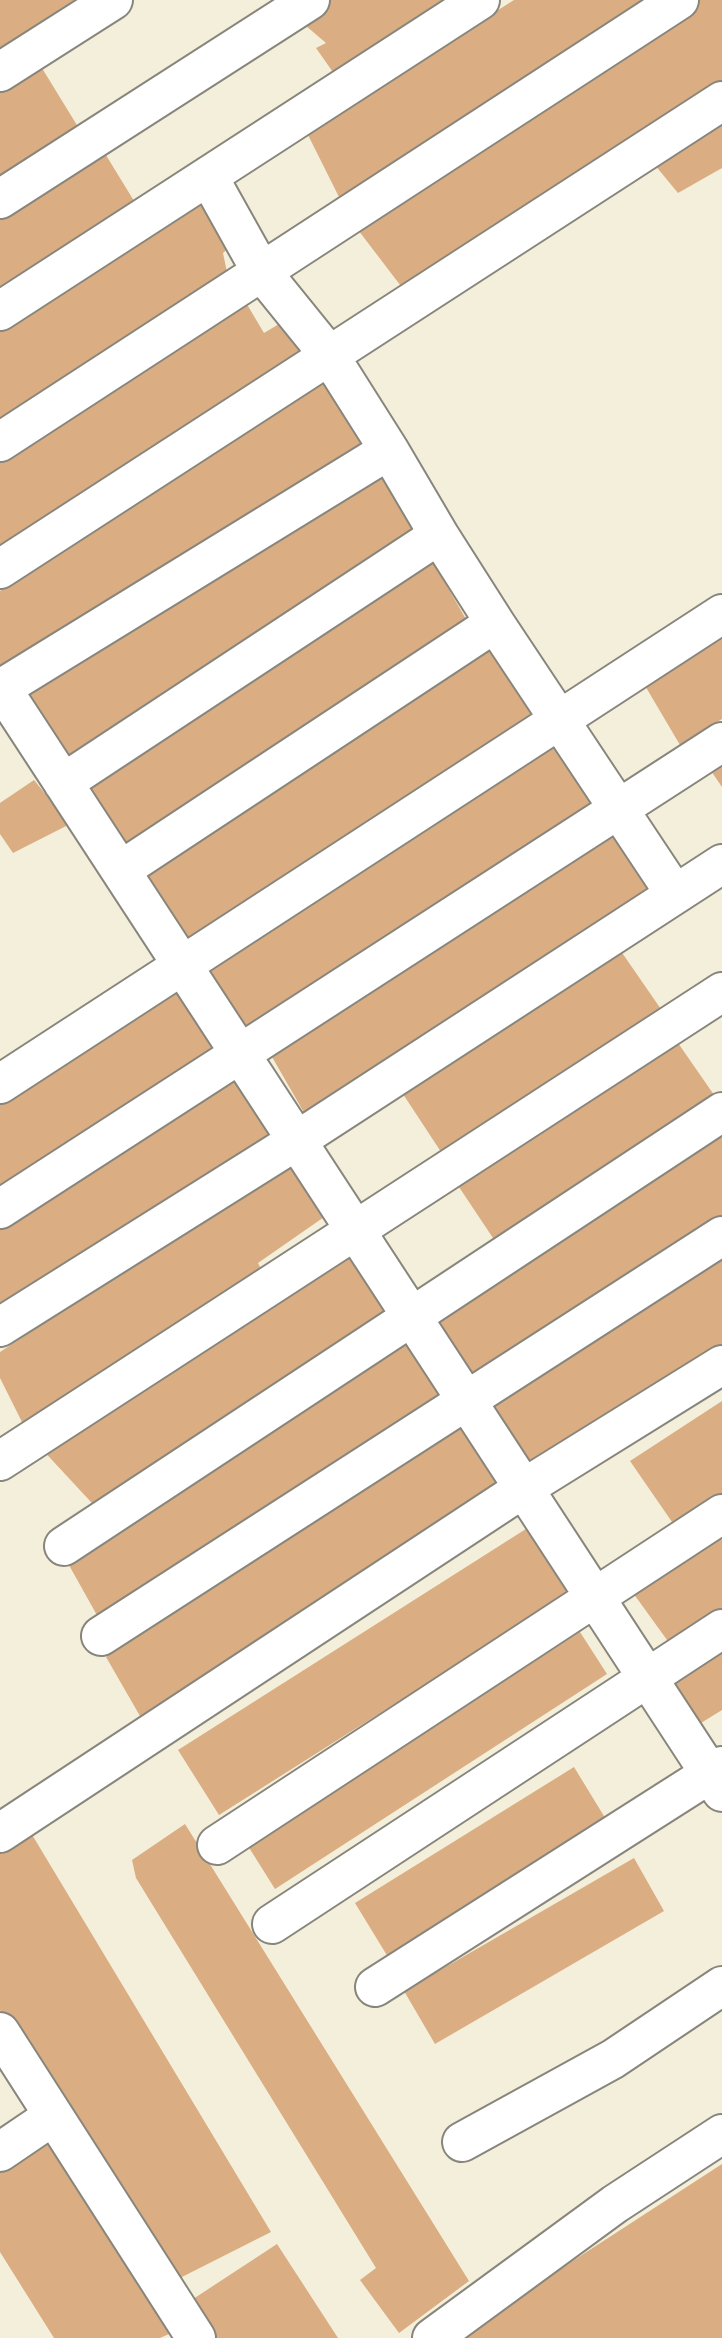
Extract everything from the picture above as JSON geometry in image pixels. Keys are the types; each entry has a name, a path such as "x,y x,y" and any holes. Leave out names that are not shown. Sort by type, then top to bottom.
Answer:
{"street":[{"path":"0,72 113,0"},
{"path":"0,199 310,0"},
{"path":"0,311 480,0"},
{"path":"0,442 679,0"},
{"path":"0,569 722,101"},
{"path":"208,176 261,271 329,355 495,623 675,894"},
{"path":"375,1987 718,1777 644,1677 595,1597 1,687 389,450"},
{"path":"63,783 439,535"},
{"path":"0,1084 722,614"},
{"path":"121,870 495,623"},
{"path":"0,1209 621,810 722,742"},
{"path":"0,1326 296,1141 722,864"},
{"path":"0,1461 722,992"},
{"path":"64,1546 722,1112"},
{"path":"101,1636 722,1236"},
{"path":"0,1833 524,1488 722,1365"},
{"path":"217,1846 722,1514"},
{"path":"272,1924 644,1677 722,1629"},
{"path":"462,2142 613,2059 722,1986"},
{"path":"0,2032 190,2336"},
{"path":"0,2152 53,2116"},
{"path":"432,2338 615,2204 722,2134"}],"building":[{"path":"0,0 85,0 0,60"},
{"path":"331,0 471,0 342,85 316,48 326,43 299,20"},
{"path":"514,0 663,0 342,203 306,131"},
{"path":"699,0 722,0 722,95 407,294 352,222"},
{"path":"37,60 83,135 0,185 0,85"},
{"path":"722,117 722,168 678,193 654,164"},
{"path":"101,147 142,214 0,303 0,210"},
{"path":"203,189 237,241 223,253 228,277 0,432 0,325"},
{"path":"242,296 264,333 289,318 317,353 0,560 0,453"},
{"path":"326,373 374,446 0,670 0,591"},
{"path":"377,463 430,533 65,768 17,697"},
{"path":"429,555 474,633 124,855 75,776"},
{"path":"722,632 722,719 680,745 644,684"},
{"path":"476,645 511,662 543,718 186,953 133,869"},
{"path":"560,729 608,804 244,1041 199,968"},
{"path":"722,751 722,787 705,762"},
{"path":"34,780 70,824 13,853 0,834 0,803"},
{"path":"614,827 653,897 306,1116 268,1050"},
{"path":"616,944 665,1015 449,1164 399,1088"},
{"path":"179,978 219,1054 0,1197 0,1098"},
{"path":"669,1030 721,1105 503,1253 453,1178"},
{"path":"232,1075 276,1138 0,1311 0,1227"},
{"path":"722,1123 722,1234 482,1387 435,1319"},
{"path":"289,1164 327,1215 258,1263 267,1281 30,1438 0,1378 0,1352"},
{"path":"351,1246 396,1315 103,1515 39,1446"},
{"path":"722,1253 722,1354 536,1471 486,1396"},
{"path":"407,1326 455,1400 103,1626 65,1558"},
{"path":"722,1401 722,1508 681,1535 630,1461"},
{"path":"461,1417 505,1484 140,1716 106,1657"},
{"path":"722,1525 722,1621 675,1651 628,1586"},
{"path":"529,1527 570,1593 219,1815 178,1750"},
{"path":"580,1632 607,1674 275,1889 248,1846"},
{"path":"722,1652 722,1710 701,1723 675,1682"},
{"path":"574,1767 607,1821 388,1957 355,1903"},
{"path":"185,1824 469,2281 399,2333 360,2280 376,2268 136,1878 132,1860"},
{"path":"31,1833 271,2232 172,2282 0,2010 0,1853"},
{"path":"634,1858 664,1911 435,2044 404,1991"},
{"path":"54,2125 180,2329 160,2338 54,2338 0,2252 0,2166"},
{"path":"722,2164 722,2338 454,2338"},
{"path":"277,2244 338,2338 210,2338 187,2303"}]}
